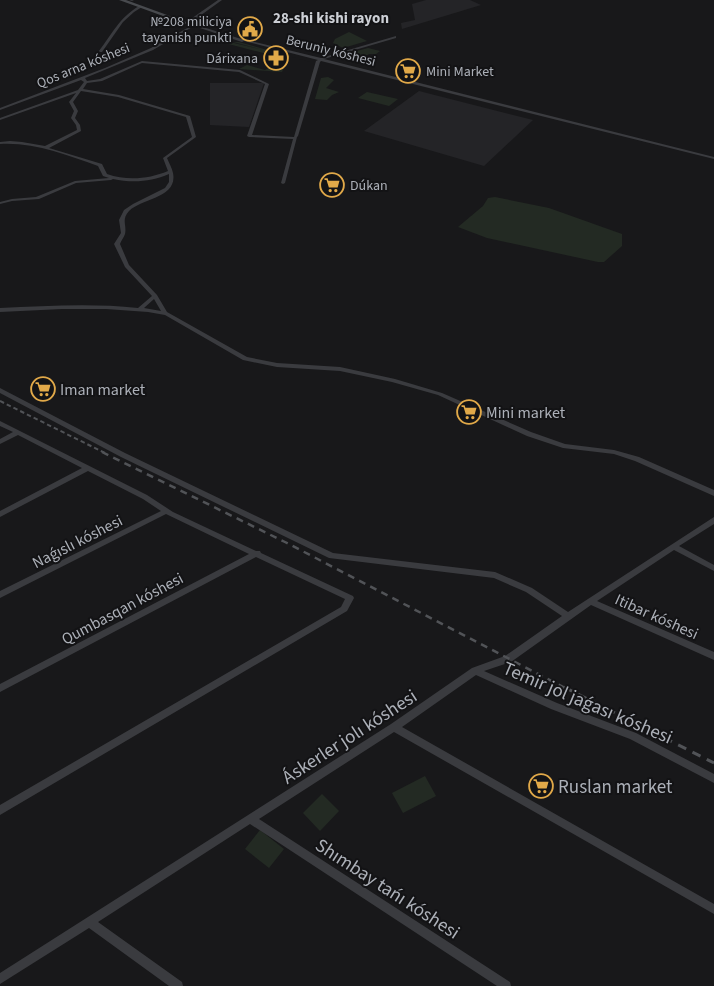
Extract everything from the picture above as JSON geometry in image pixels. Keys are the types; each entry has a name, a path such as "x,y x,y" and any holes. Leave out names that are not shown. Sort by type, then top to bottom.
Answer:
{"street":[{"path":"122,0 190,24"},
{"path":"131,0 190,24"},
{"name":"Qos arna kóshesi","path":"0,109 85,80 152,49 190,24 220,0"},
{"path":"101,51 111,39 118,23 140,7"},
{"name":"Beruniy kóshesi","path":"190,24 320,60 714,158"},
{"path":"283,183 320,60 395,37"},
{"path":"44,148 79,131 73,118 76,111 71,102 85,80 100,80 142,62 247,72 267,84 249,136 296,137"},
{"path":"0,119 80,90 118,96 188,116 194,138 165,158 174,180 172,185 155,196 132,205 122,218 121,226 123,233 116,244 126,266 155,296 162,310 244,359 277,364 340,369 393,380 440,394 529,434 565,446 614,452 637,459 714,493"},
{"path":"0,105 6,107"},
{"path":"0,143 16,143 44,148 100,165 105,175 114,179"},
{"path":"0,203 37,198 75,182 155,178 171,172"},
{"path":"139,310 155,296"},
{"path":"0,310 139,310 167,314"},
{"path":"0,390 123,455 332,556 495,576 529,590 568,616"},
{"path":"0,423 240,548 257,553 350,598 344,609 0,810"},
{"path":"0,442 17,433"},
{"path":"0,514 88,468"},
{"name":"Naǵıslı kóshesi","path":"0,595 167,511"},
{"name":"Áskerler jolı kóshesi","path":"0,979 394,727 475,671 508,659 590,601 714,520"},
{"path":"674,547 714,568"},
{"name":"Qumbasqan kóshesi","path":"0,688 257,553"},
{"name":"Itibar kóshesi","path":"590,601 714,656"},
{"name":"Temir jol jaǵası kóshesi","path":"475,671 554,706 633,736 714,779"},
{"path":"394,727 714,909"},
{"name":"Shımbay tańı kóshesi","path":"251,819 506,986"},
{"path":"90,922 178,986"}],"shaded area":[{"path":"426,0 470,0 481,5 402,29 401,23 415,20 412,4"},
{"path":"349,32 367,41 343,48 333,43 335,39"},
{"path":"221,40 264,50 233,42 239,42 289,56 288,59 278,57 281,54 276,56 269,55 272,52 267,54 221,42"},
{"path":"368,48 380,51 376,54 369,54 354,63 345,54"},
{"path":"283,59 287,60 282,72 239,69 247,65 265,70"},
{"path":"328,77 334,80 326,88 339,92 327,100 315,99 321,78"},
{"path":"210,83 264,83 249,127 210,125"},
{"path":"419,91 533,120 484,166 364,131"},
{"path":"367,92 398,99 389,106 358,98"},
{"path":"495,197 549,208 622,234 622,246 604,262 598,262 487,238 458,227 483,206 488,198"},
{"path":"425,776 436,796 403,813 392,793"},
{"path":"322,794 339,811 320,831 303,813"},
{"path":"260,830 284,849 269,868 245,849"}],"railway":[{"path":"0,401 105,453"},
{"path":"102,452 285,542 567,689"},
{"path":"564,687 714,763"}],"place":[{"name":"№208 miliciya tayanish punkti","path":"250,29"},
{"name":"Dárixana","path":"276,58"},
{"name":"Mini Market","path":"408,71"},
{"name":"Dúkan","path":"332,185"},
{"name":"Iman market","path":"43,389"},
{"name":"Mini market","path":"469,412"},
{"name":"Ruslan market","path":"541,786"}],"district":[{"name":"28-shi kishi rayon","path":"331,18"}]}
